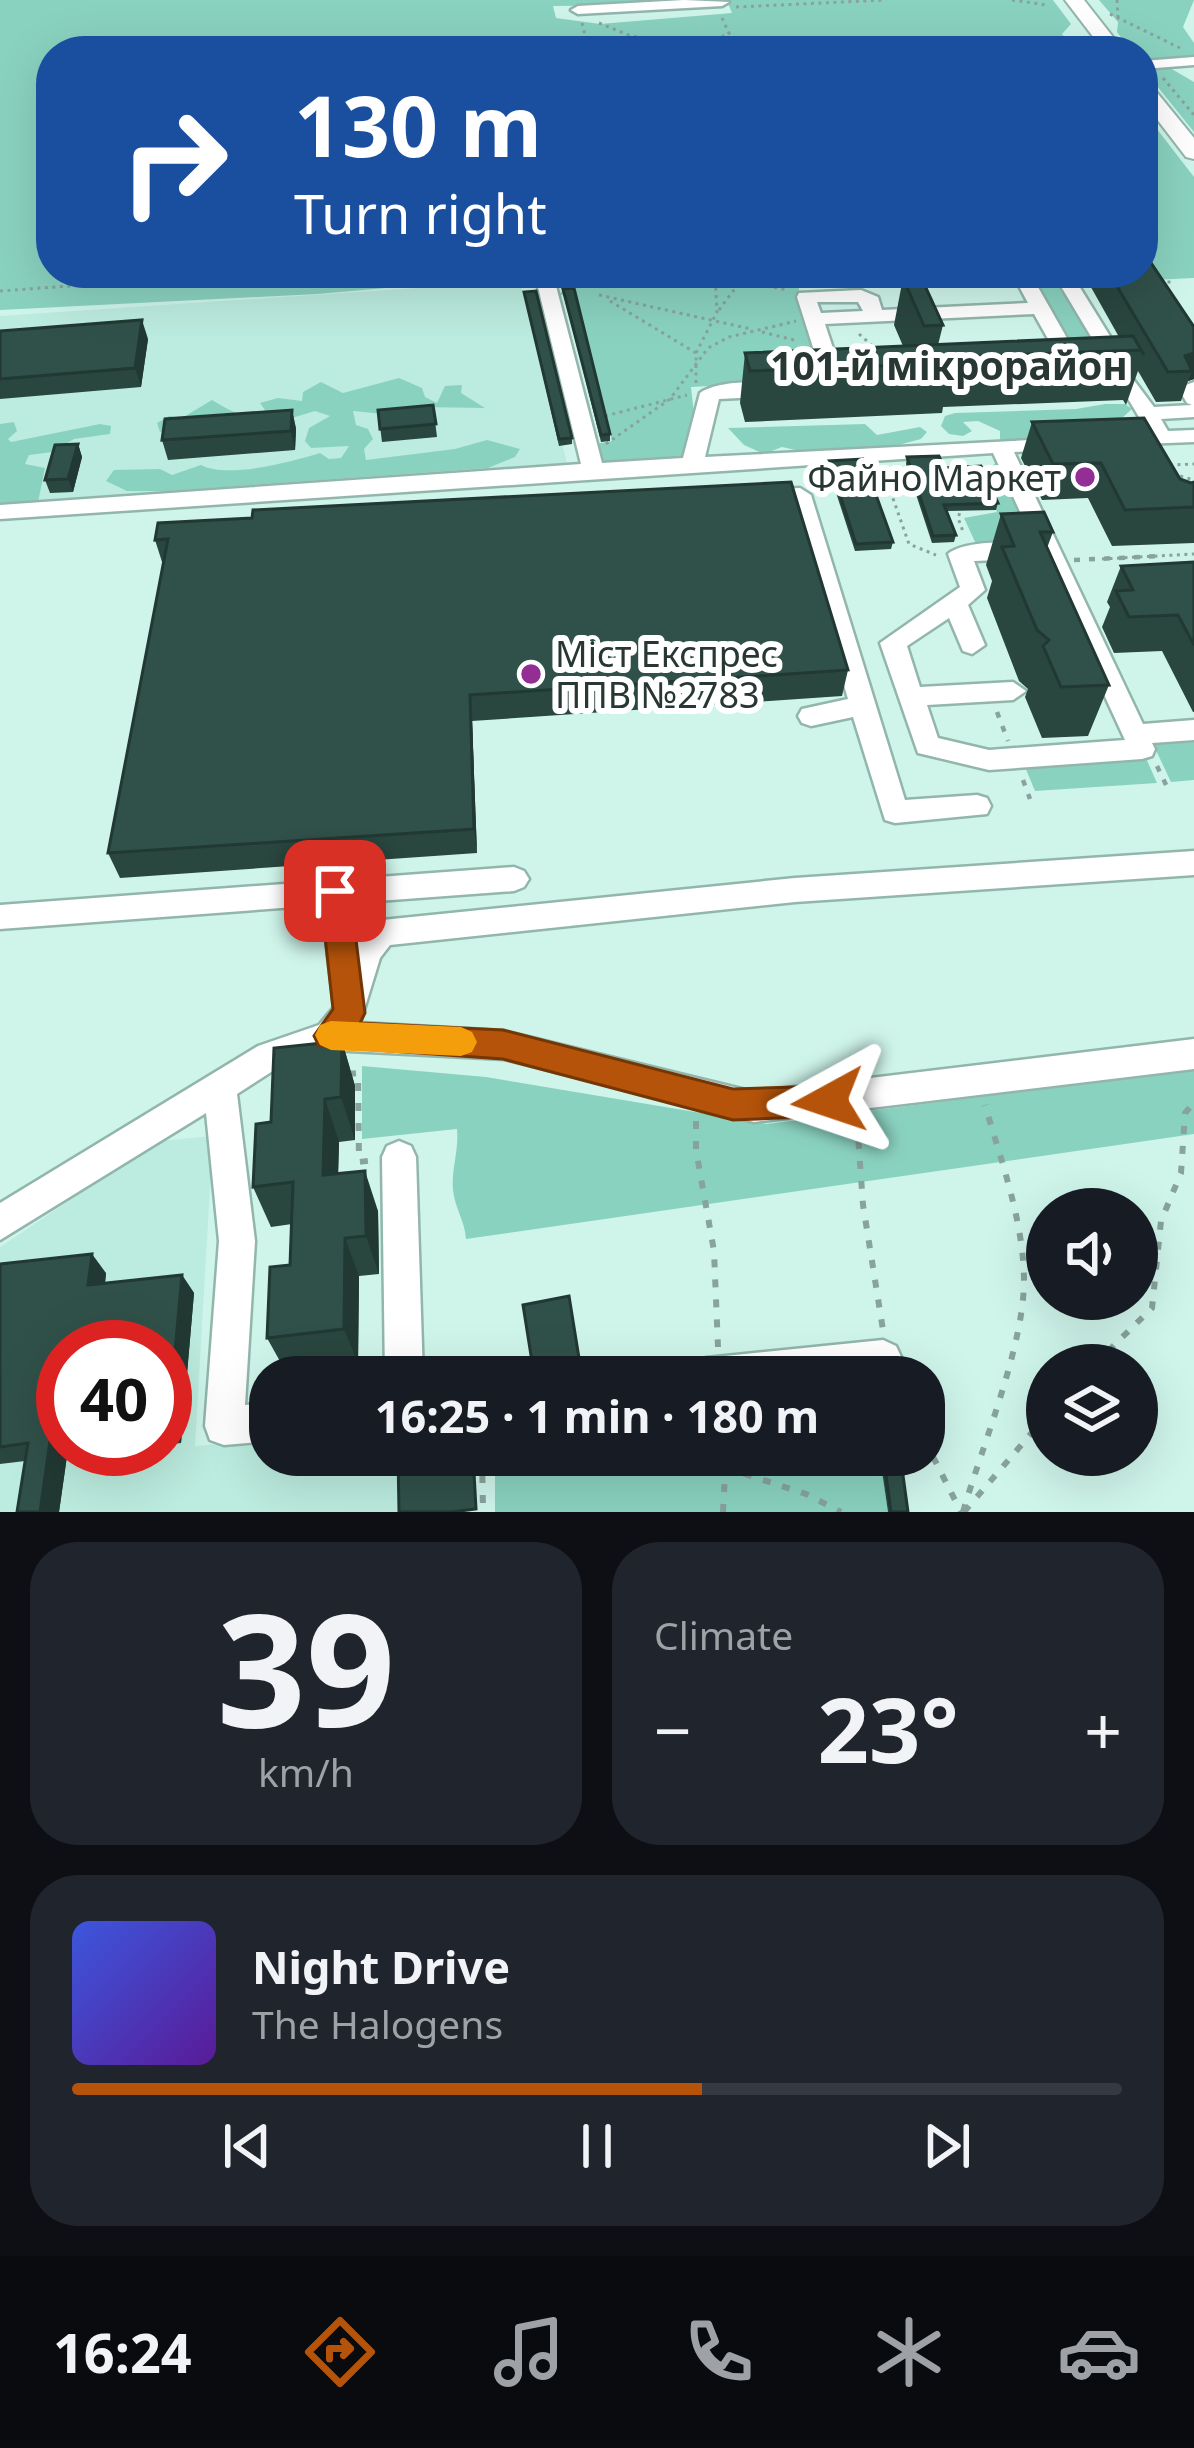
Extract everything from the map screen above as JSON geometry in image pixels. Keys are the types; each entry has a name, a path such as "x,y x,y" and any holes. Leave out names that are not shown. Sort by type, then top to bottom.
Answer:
{"main road":[{"path":"1074,0 1102,36"},
{"path":"1158,109 1194,152"}],"street":[{"path":"578,10 664,3 723,5"},
{"path":"1158,63 1194,58"},
{"path":"546,288 591,462"},
{"path":"1030,288 1069,358 1124,376"},
{"path":"1071,288 1147,414 1155,468"},
{"path":"817,388 825,348 806,297 861,296 871,301 874,316"},
{"path":"813,315 1041,308"},
{"path":"1060,379 1124,376"},
{"path":"692,464 710,392 860,386"},
{"path":"1194,388 1188,388 1194,399"},
{"path":"1147,414 1194,411"},
{"path":"0,512 591,462 692,464 1194,436"},
{"path":"1000,446 1142,748 988,760 927,746 893,644 973,590 965,554 1051,556"},
{"path":"734,498 800,495 895,812 976,806"},
{"path":"349,512 442,507"},
{"path":"955,602 972,645"},
{"path":"911,697 1013,691"},
{"path":"811,716 863,705"},
{"path":"1135,734 1194,730"},
{"path":"340,1025 366,952 382,933 795,890 1194,863"},
{"path":"0,917 514,879"},
{"path":"335,891 340,1025"},
{"path":"0,1223 219,1085 269,1056 340,1025 503,1045 754,1107 1194,1054"},
{"path":"219,1085 237,1241 224,1426 249,1424"},
{"path":"399,1157 404,1356"}],"path":[{"path":"732,36 722,23 723,5 886,0"},
{"path":"1012,0 1047,5"},
{"path":"1117,0 1118,17"},
{"path":"578,10 631,36"},
{"path":"578,10 586,36"},
{"path":"1110,14 1153,36"},
{"path":"724,36 730,33"},
{"path":"1158,39 1194,58"},
{"path":"1158,76 1194,115"},
{"path":"1158,282 1174,282"},
{"path":"0,291 42,288"},
{"path":"590,288 696,357"},
{"path":"716,288 717,312"},
{"path":"591,462 670,399 696,357 710,321 741,288"},
{"path":"774,288 778,290"},
{"path":"599,295 825,348"},
{"path":"696,357 729,337 813,315"},
{"path":"842,317 887,358"},
{"path":"581,422 696,394 696,357"},
{"path":"877,454 909,544 928,556 965,554 958,518 962,507 940,450"},
{"path":"1155,468 1194,464"},
{"path":"1155,468 1194,481"},
{"path":"1181,488 1194,481"},
{"path":"1051,556 1194,554"},
{"path":"341,1075 358,1073 359,1162 399,1157"},
{"path":"963,1512 1017,1330 1024,1278 1010,1189 978,1082"},
{"path":"696,1095 696,1150 714,1251 720,1356"},
{"path":"855,1098 863,1204 884,1315 883,1356"},
{"path":"1115,1344 1152,1308 1161,1221 1181,1173 1185,1113 1194,1103"},
{"path":"963,1512 1026,1438"},
{"path":"482,1476 483,1512"},
{"path":"723,1512 727,1476"},
{"path":"743,1476 806,1495 841,1512"},
{"path":"944,1476 963,1512"}],"shaded area":[{"path":"0,0 656,0 654,5 553,6 556,18 600,24 732,13 727,1 670,0 1053,0 1071,24 1064,36 36,36 36,288 386,288 0,310"},
{"path":"1099,0 1194,0 1183,27 1194,43 1194,58 1158,58 1158,36 1120,36 1118,22"},
{"path":"1170,68 1194,82 1194,132 1158,87 1158,69"},
{"path":"1158,130 1194,177 1194,278 1158,280"},
{"path":"416,288 522,288 567,463 0,504 0,316"},
{"path":"564,288 799,288 801,312 829,380 691,387 695,423 682,459 601,463 595,444 612,441 575,294 559,295"},
{"path":"1040,288 1065,288 1112,367 1079,356"},
{"path":"399,378 422,388 425,397 437,403 445,386 462,385 461,393 485,408 420,407 393,415 353,411 356,425 368,429 373,439 364,449 366,460 455,449 487,440 520,449 515,457 488,468 169,491 127,491 106,481 114,470 160,469 172,475 201,465 242,470 320,453 329,459 341,458 349,446 311,448 305,441 309,428 330,416 315,411 272,424 206,421 160,432 157,423 169,416 182,418 212,400 251,415 265,410 260,403 278,398 302,401 303,392 321,382 343,393"},
{"path":"1125,404 1132,409 1123,423 1015,441 1000,439 1000,431 978,421 963,422 972,431 963,436 949,434 941,426 945,416 955,413"},
{"path":"14,422 17,431 8,439 11,442 100,424 111,426 110,434 74,439 52,452 29,455 25,464 45,468 38,502 0,506 0,424"},
{"path":"865,424 877,435 920,427 927,432 921,439 887,448 809,453 782,447 764,454 744,445 728,428"},
{"path":"999,460 1035,539 976,544 964,518 997,512 982,480 997,479 994,472 984,473"},
{"path":"1194,741 1194,780 1171,782 1153,744"},
{"path":"1146,758 1157,783 1035,791 1025,767"},
{"path":"362,1066 486,1077 767,1124 1194,1069 1194,1134 466,1239 453,1190 457,1129 362,1139"},
{"path":"213,1136 195,1446 249,1442 249,1476 445,1476 447,1512 0,1512 0,1247 158,1141"},
{"path":"495,1476 883,1476 888,1512 495,1512"}],"building":[{"path":"1158,273 1194,327 1194,353 1185,356 1192,371 1168,372 1118,288 1158,288"},
{"path":"574,288 610,434 601,435 563,289"},
{"path":"907,288 926,288 943,325 924,326"},
{"path":"536,291 572,438 559,439 524,292"},
{"path":"142,320 135,368 0,379 0,331"},
{"path":"1133,336 1144,355 1141,350 951,357 953,363 750,371 745,353"},
{"path":"433,405 436,424 380,429 378,410"},
{"path":"292,410 291,431 162,440 165,419"},
{"path":"1144,418 1180,479 1194,482 1194,507 1125,510 1101,463 1053,464 1032,422"},
{"path":"78,444 68,479 45,480 55,445"},
{"path":"939,456 944,468 981,466 998,503 944,505 956,535 933,536 907,457"},
{"path":"863,459 893,542 856,544 829,461"},
{"path":"791,482 848,670 470,695 474,829 108,853 168,539 155,540 158,523 252,518 253,510"},
{"path":"1044,512 1053,532 1040,532 1109,685 1061,687 1043,646 1049,640 1037,630 1002,547 1014,546 1001,514"},
{"path":"1194,562 1194,645 1178,615 1129,617 1116,591 1133,590 1121,566"},
{"path":"342,1041 341,1097 325,1099 323,1175 365,1171 366,1236 345,1238 344,1329 267,1338 270,1267 290,1265 293,1182 253,1187 256,1124 271,1122 274,1048"},
{"path":"92,1254 88,1285 182,1275 178,1320 36,1320 36,1476 45,1476 40,1512 17,1512 28,1443 0,1447 0,1264"},
{"path":"569,1296 579,1356 531,1356 523,1305"},
{"path":"398,1476 474,1476 476,1509 399,1512"},
{"path":"886,1476 903,1476 908,1512 891,1512"}],"slow traffic":[{"path":"331,1035 461,1042"}],"place":[{"name":"Файно Маркет","path":"1085,477"},
{"name":"Міст Експрес ППВ №2783","path":"531,674"}],"district":[{"name":"101-й мікрорайон","path":"949,364"}],"route":[{"path":"335,891 349,1013 330,1036 503,1045 733,1105 829,1101"}]}
